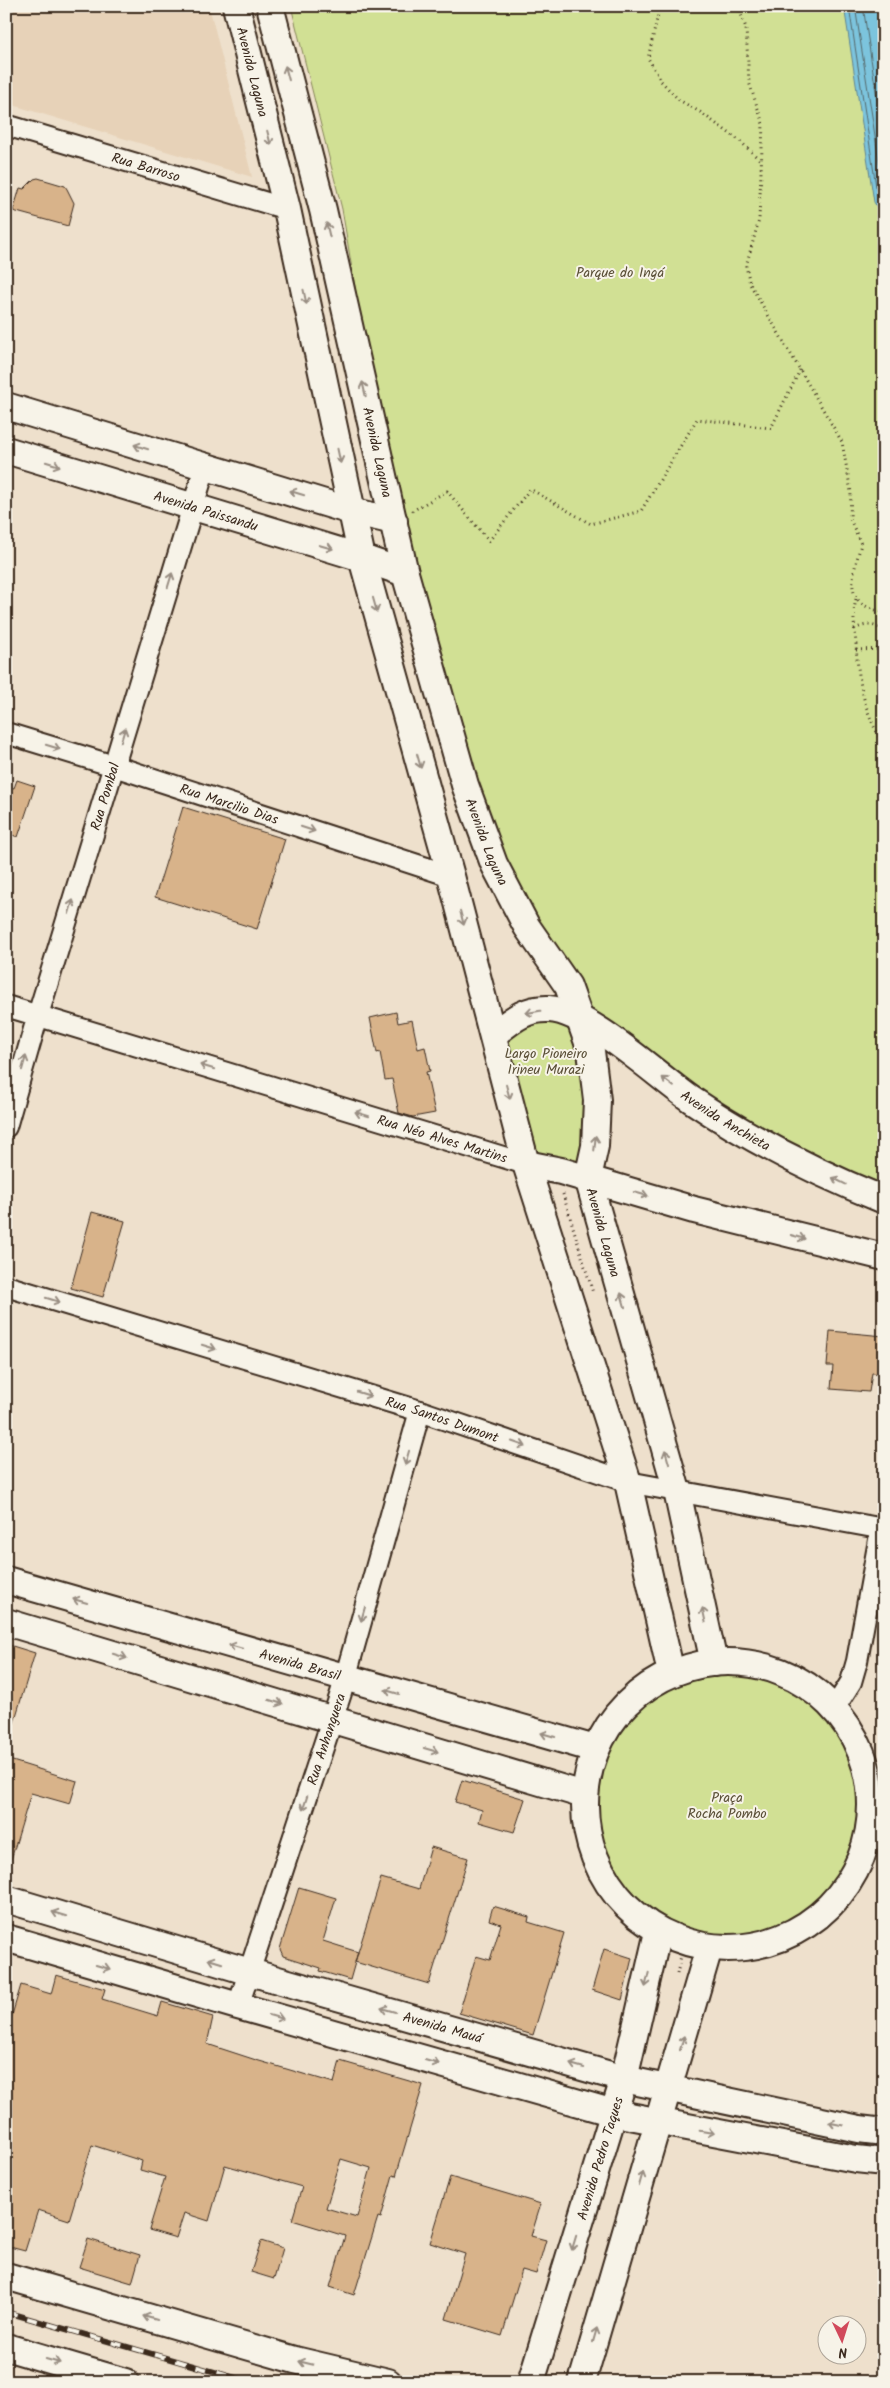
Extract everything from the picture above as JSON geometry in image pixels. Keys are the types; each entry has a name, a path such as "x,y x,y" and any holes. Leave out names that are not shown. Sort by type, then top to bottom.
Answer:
{"main road":[{"name":"Avenida Laguna","path":"236,6 287,209 362,558 451,876 526,1164 628,1482 671,1673"},
{"name":"Avenida Laguna","path":"270,6 323,210 405,574 465,785 494,864 527,927 568,986 591,1051 597,1100 595,1146 588,1178 677,1491 714,1662"},
{"path":"6,406 351,511 394,522"},
{"name":"Avenida Paissandu","path":"6,450 362,558 405,574"},
{"name":"Avenida Anchieta","path":"493,1035 519,1014 550,1009 580,1019 634,1055 692,1100 764,1144 843,1184 884,1200"},
{"name":"Rua Néo Alves Martins","path":"526,1164 588,1178 703,1212 884,1257"},
{"name":"Avenida Brasil","path":"6,1580 345,1679 595,1748"},
{"path":"6,1622 333,1719 395,1740 584,1795"},
{"path":"714,1662 754,1664 798,1680 834,1709 859,1748 877,1796 867,1848 858,1869 840,1893 814,1918 783,1936 748,1946 709,1948 658,1932 631,1910 603,1876 587,1834 584,1795 588,1769 595,1748 608,1724 626,1704 647,1686 671,1673 684,1668 714,1662"},
{"path":"858,1869 884,1858"},
{"name":"Avenida Mauá","path":"6,1899 250,1972 624,2079 858,2129 884,2132"},
{"name":"Avenida Pedro Taques","path":"531,2382 624,2079 658,1932"},
{"path":"6,1938 614,2113 856,2159 884,2162"},
{"path":"582,2382 709,1948"},
{"path":"6,2276 295,2360 388,2382"},
{"path":"6,2348 125,2382"}],"street":[{"name":"Rua Barroso","path":"6,124 287,209"},
{"name":"Rua Pombal","path":"6,1127 191,507 205,467"},
{"name":"Rua Marcilio Dias","path":"6,733 114,766 451,876"},
{"name":"Rua Néo Alves Martins","path":"6,1006 526,1164"},
{"name":"Rua Santos Dumont","path":"6,1286 420,1411 628,1482 882,1529"},
{"name":"Rua Anhanguera","path":"238,2006 333,1719 420,1411"},
{"path":"834,1709 851,1682 858,1661 882,1529"}],"path":[{"path":"660,6 648,58 661,81 679,100 740,141 761,161"},
{"path":"738,6 746,28 749,82 763,124 759,220 746,266 750,284 842,442 851,492 850,519 861,544 852,579 856,599 852,616 856,666 862,694 884,744"},
{"path":"394,522 447,491 489,541 530,489 591,524 641,511 697,419 771,428 801,370"},
{"path":"856,599 868,609 884,612"},
{"path":"854,629 867,624 878,626 884,632"},
{"path":"856,650 884,649"},
{"path":"718,1674 756,1677 792,1691 807,1702 833,1728 847,1754 856,1780 858,1799 870,1832 853,1843 834,1880 820,1898 783,1924 747,1934 717,1936 694,1933 664,1921 646,1910 618,1881 599,1844 595,1824 596,1783 606,1750 615,1734 639,1706 653,1695 670,1686 700,1676 718,1674"}],"shaded area":[{"path":"6,6 209,6 252,177 6,103"}],"green space":[{"name":"Parque do Ingá","path":"291,6 884,6 884,1200 843,1184 581,1019 588,1178 526,1164 493,1035 519,1014 579,1018 494,864 394,521 342,209"},
{"name":"Praça Rocha Pombo","path":"728,1662 756,1665 783,1673 807,1686 829,1704 847,1726 860,1750 868,1777 871,1805 868,1833 860,1860 847,1884 829,1906 807,1924 783,1937 756,1945 728,1948 700,1945 673,1937 649,1924 627,1906 609,1884 596,1860 588,1833 585,1805 588,1777 596,1750 609,1726 627,1704 649,1686 673,1673 700,1665"}],"water":[{"path":"844,6 884,6 884,220 874,202"}],"building":[{"path":"38,178 65,186 67,189 74,203 68,226 13,211 20,188 24,189 34,179"},
{"path":"17,780 35,786 18,837 6,833 6,786 14,788"},
{"path":"183,807 285,839 257,929 155,897"},
{"path":"396,1012 398,1023 412,1020 418,1049 425,1047 430,1071 426,1072 435,1113 413,1117 399,1113 392,1079 385,1080 380,1052 377,1053 370,1018"},
{"path":"92,1212 125,1221 103,1297 71,1288"},
{"path":"830,1331 884,1336 884,1374 872,1373 869,1392 831,1389 833,1366 827,1366"},
{"path":"6,1644 35,1653 10,1736 6,1736"},
{"path":"6,1759 77,1781 70,1804 31,1793 10,1863 6,1863"},
{"path":"462,1780 525,1799 514,1832 479,1822 482,1810 455,1802"},
{"path":"431,1847 468,1858 429,1984 355,1962 381,1878 419,1889"},
{"path":"299,1887 336,1898 323,1941 358,1952 350,1980 320,1971 321,1968 283,1956 280,1949"},
{"path":"493,1906 529,1917 528,1922 564,1933 533,2035 459,2013 476,1956 490,1960 501,1924 489,1920"},
{"path":"604,1949 632,1958 622,2000 592,1990"},
{"path":"56,1975 105,1989 102,1999 158,2016 162,2002 213,2017 207,2044 256,2060 334,2083 340,2061 423,2085 396,2176 393,2175 381,2218 378,2217 354,2295 330,2287 345,2236 292,2220 302,2187 225,2165 209,2221 184,2213 176,2238 149,2230 165,2177 140,2170 142,2161 92,2145 69,2220 38,2210 25,2251 6,2246 6,2035 21,1985 51,1994","holes":["341,2159 371,2168 357,2217 326,2208"]},
{"path":"450,2177 541,2204 531,2236 546,2240 536,2274 522,2270 502,2336 446,2319 465,2254 430,2243"},
{"path":"88,2239 140,2255 132,2283 79,2267"},
{"path":"261,2241 283,2248 274,2279 251,2272"}],"railway":[{"path":"6,2312 250,2382"}],"park label":[{"name":"Largo Pioneiro Irineu Murazi","path":"546,1062"}]}
